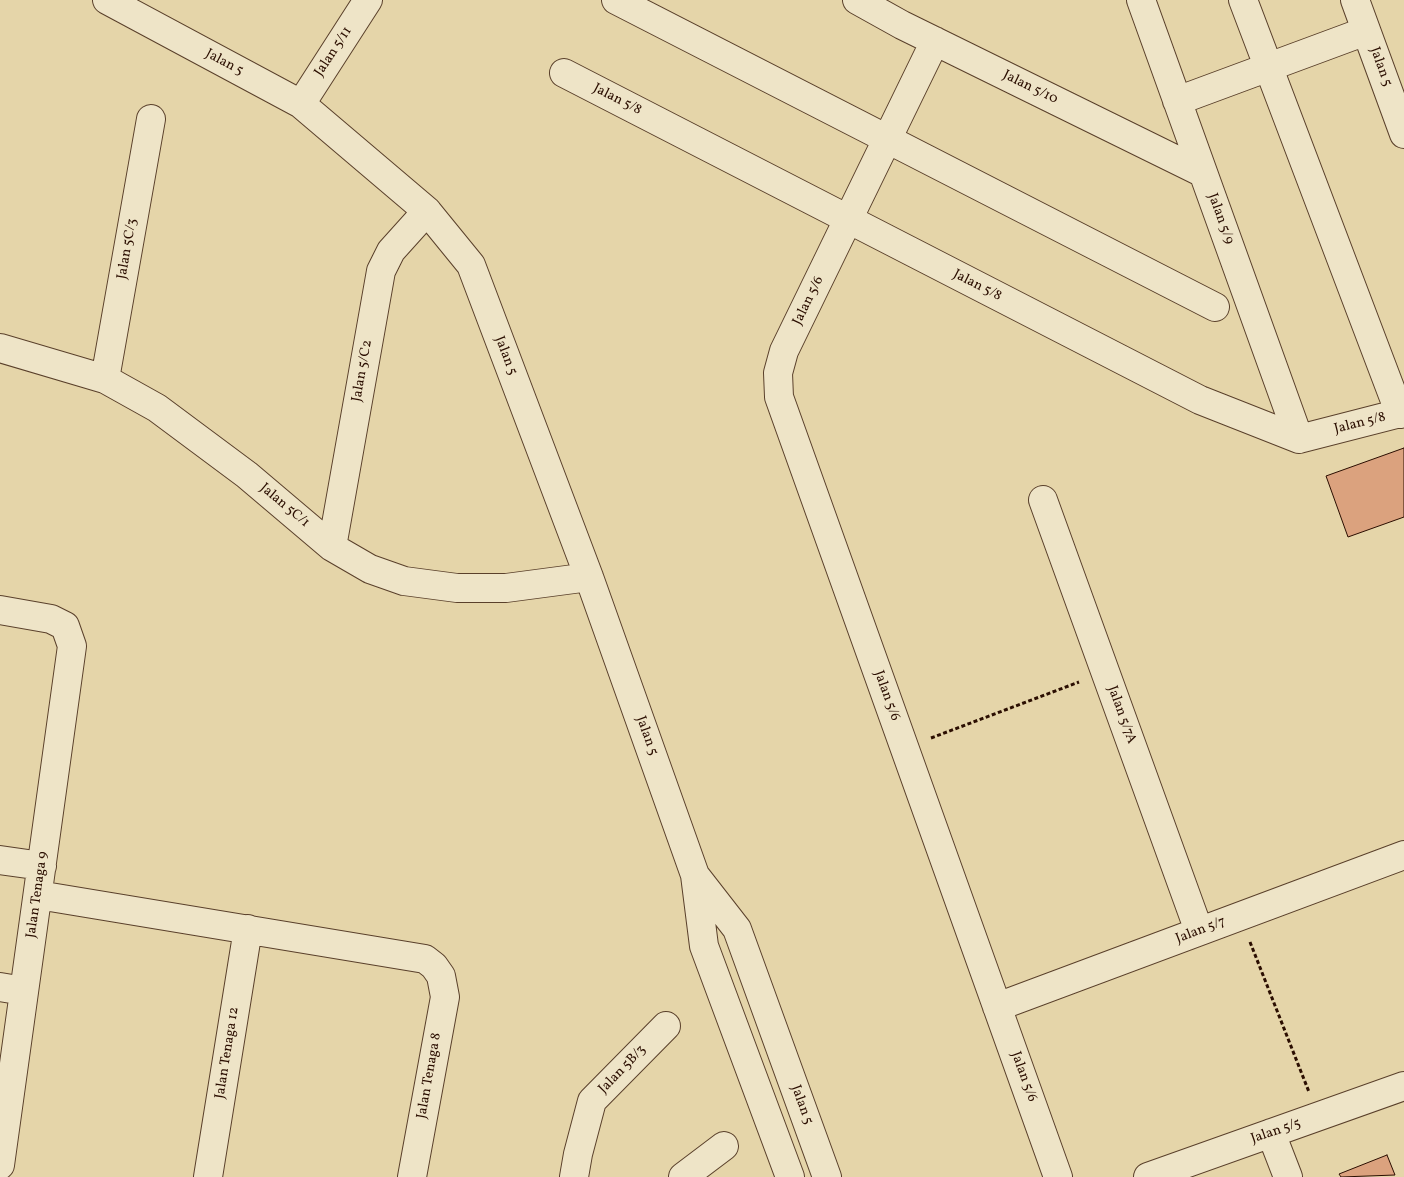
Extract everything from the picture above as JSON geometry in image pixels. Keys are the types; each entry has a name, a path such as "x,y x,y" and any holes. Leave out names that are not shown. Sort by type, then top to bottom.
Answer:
{"street":[{"name":"Jalan 5","path":"107,0 301,104 427,211 471,265 589,577 695,875 704,946 790,1177"},
{"name":"Jalan 5/11","path":"301,104 368,0"},
{"path":"616,0 1215,307"},
{"name":"Jalan 5/10","path":"858,0 935,41 1203,173"},
{"name":"Jalan 5/9","path":"1141,0 1299,439"},
{"path":"1243,0 1402,413"},
{"name":"Jalan 5","path":"1355,0 1366,30 1398,100 1404,134"},
{"path":"1177,101 1366,30"},
{"name":"Jalan 5/6","path":"935,41 784,351 778,373 779,397 1058,1177"},
{"name":"Jalan 5/8","path":"564,73 1200,400 1299,439 1402,413"},
{"name":"Jalan 5C/3","path":"105,379 151,119"},
{"name":"Jalan 5/C2","path":"332,547 381,271 390,251 427,211"},
{"name":"Jalan 5C/1","path":"0,348 105,379 157,408 247,475 332,547 370,569 404,581 458,588 506,588 589,577"},
{"name":"Jalan 5/7A","path":"1043,500 1199,931"},
{"name":"Jalan Tenaga 9","path":"0,610 51,619 65,626 72,646 38,895 12,989 0,1165"},
{"name":"Jalan 5/7","path":"998,1006 1404,855"},
{"path":"0,860 42,866"},
{"name":"Jalan 5","path":"695,875 737,929 827,1177"},
{"path":"38,895 248,929"},
{"name":"Jalan Tenaga 8","path":"248,929 425,959 434,966 441,976 445,997 412,1177"},
{"name":"Jalan Tenaga 12","path":"208,1177 248,929"},
{"name":"Jalan 5B/3","path":"574,1177 592,1101 666,1026"},
{"name":"Jalan 5/5","path":"1148,1177 1404,1086"},
{"path":"1272,1133 1288,1177"},
{"path":"683,1177 724,1146"}],"path":[{"path":"905,748 1106,672"},
{"path":"1240,916 1319,1116"}],"building":[{"path":"1404,448 1404,517 1348,537 1326,476"},
{"path":"1387,1155 1395,1175 1341,1177 1339,1174"}]}
